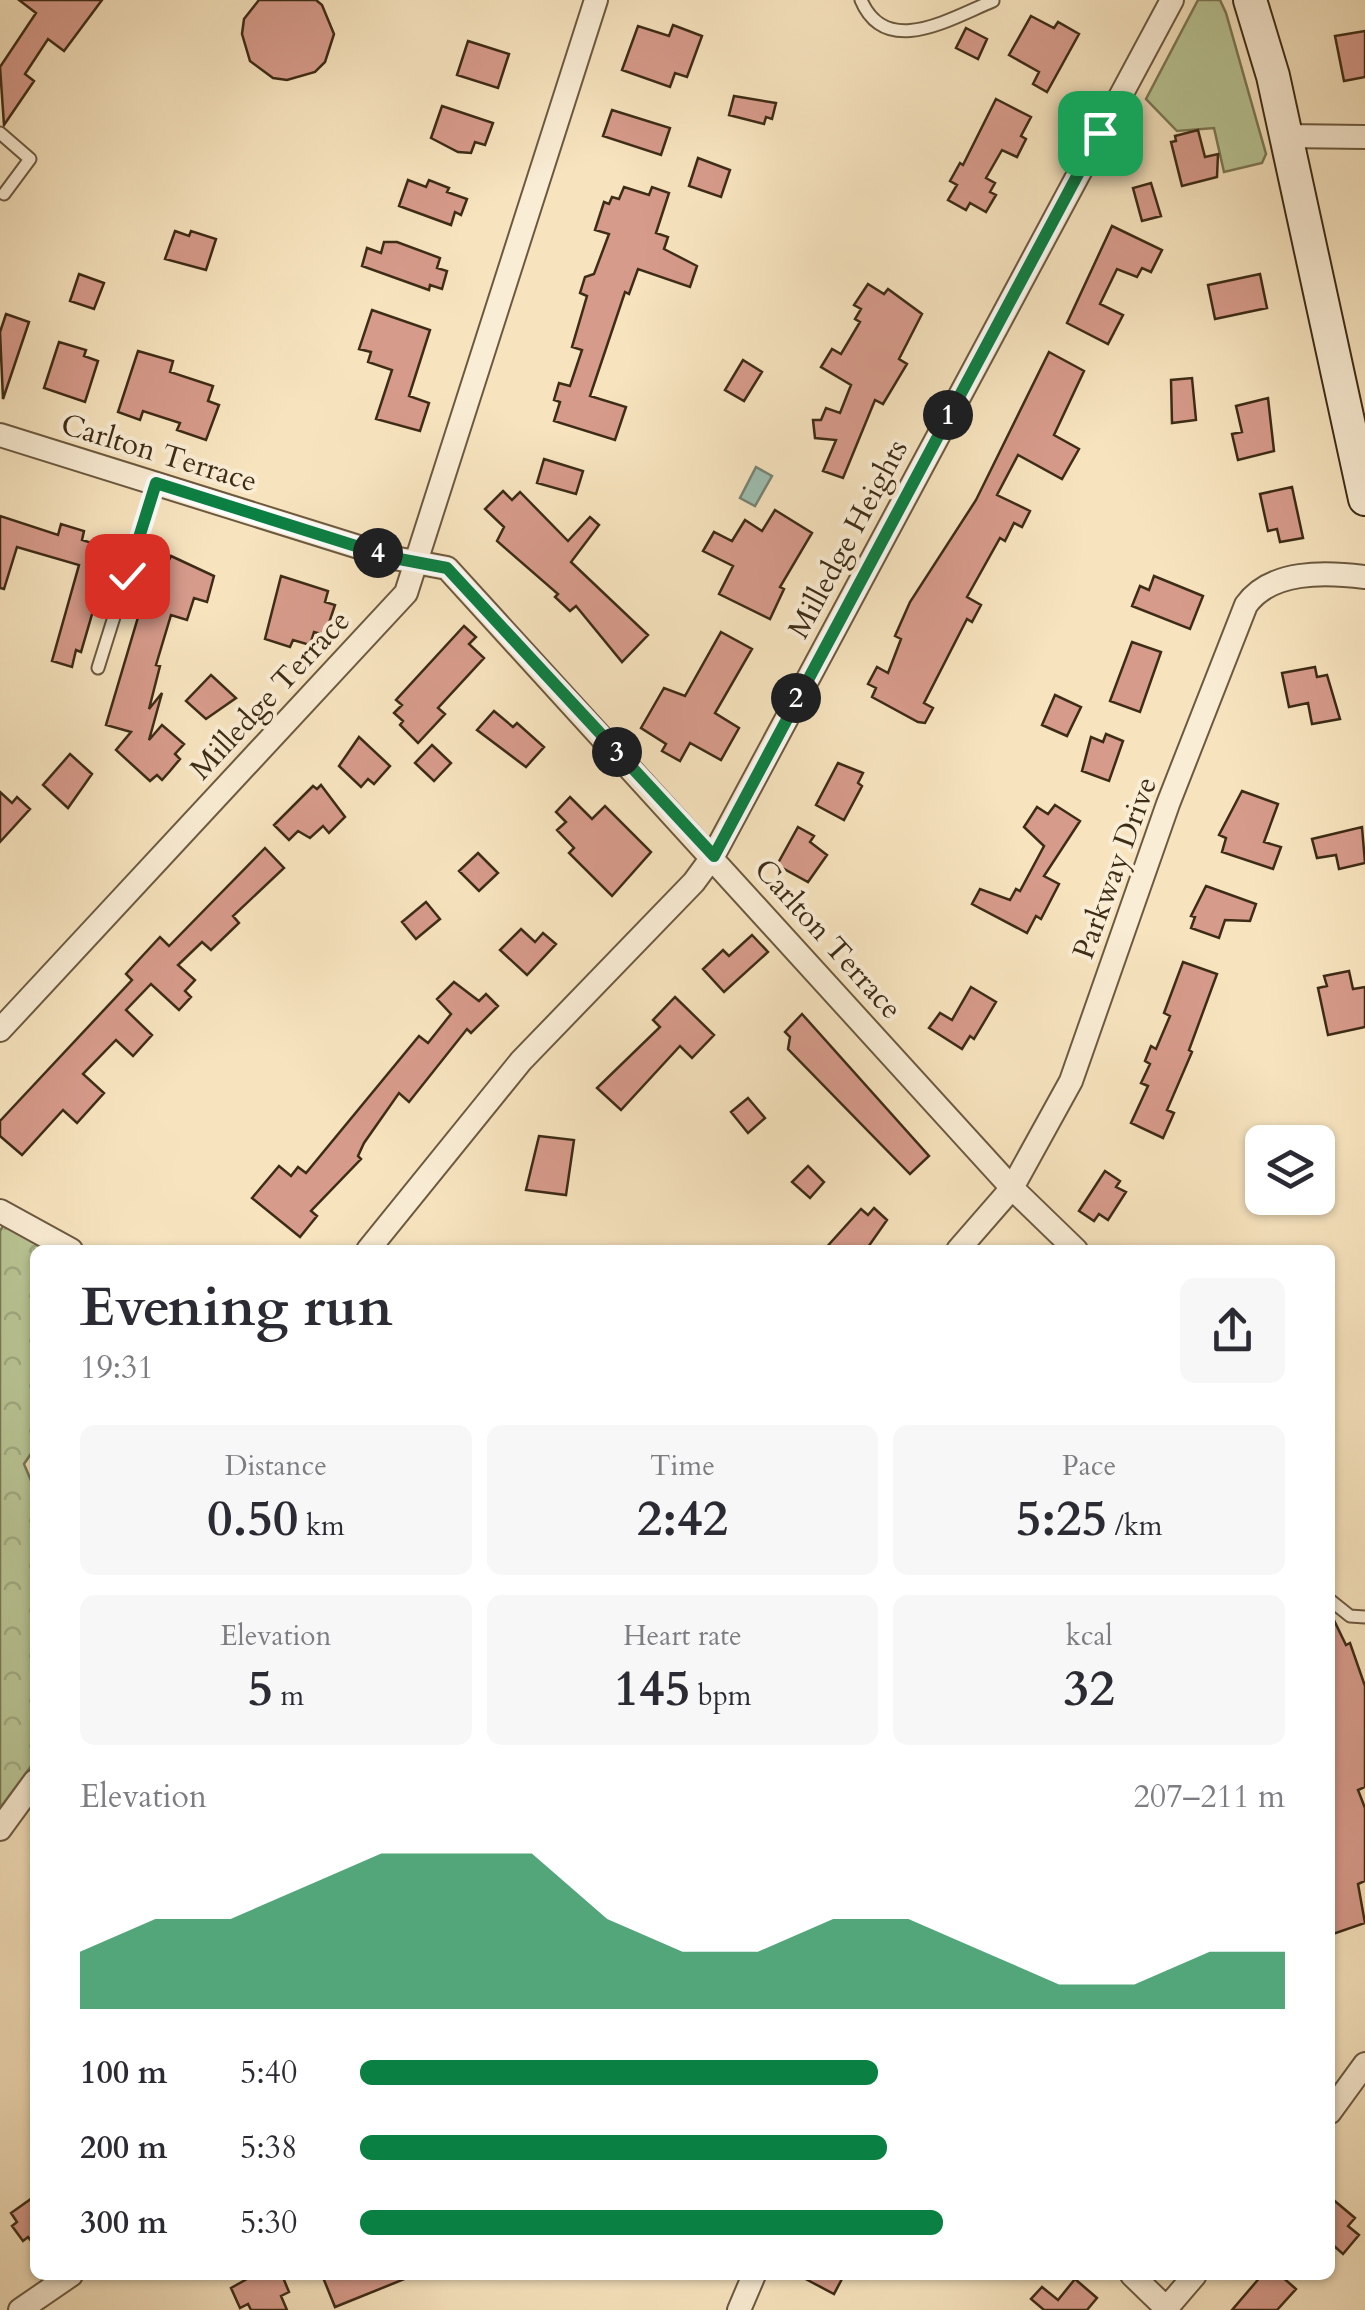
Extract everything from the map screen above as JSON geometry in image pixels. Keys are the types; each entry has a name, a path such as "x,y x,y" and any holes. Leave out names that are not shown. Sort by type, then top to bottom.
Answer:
{"main road":[{"path":"1250,0 1274,76 1365,498"}],"street":[{"name":"Milledge Terrace","path":"0,1030 406,593 596,0"},
{"name":"Milledge Heights","path":"372,1245 521,1060 694,882 714,856 1172,0"},
{"path":"1285,136 1365,137"},
{"name":"Carlton Terrace","path":"0,435 416,562 447,568 714,856 1012,1188 1071,1245"},
{"name":"Parkway Drive","path":"962,1245 1012,1188 1071,1081 1168,804 1246,605 1269,583 1298,578 1365,578"},
{"path":"0,1211 62,1245"},
{"path":"0,1828 30,1788"},
{"path":"1335,2105 1365,2064"},
{"path":"20,2310 64,2280"},
{"path":"739,2310 752,2280"},
{"path":"1137,2280 1166,2310 1192,2280"}],"lane":[{"path":"860,0 872,18 902,33 920,31 992,2"},
{"path":"0,133 30,159 4,194"},
{"path":"98,668 156,483"},
{"path":"1335,1604 1350,1616 1365,1617"}],"green space":[{"path":"1198,0 1220,0 1226,13 1266,154 1262,163 1224,172 1214,128 1177,131 1146,99"},
{"path":"7,1219 42,1245 30,1245 30,1455 24,1464 30,1478 30,1768 0,1808 0,1231"}],"shaded area":[{"path":"756,467 772,476 755,506 740,498"}],"building":[{"path":"19,0 102,0 64,51 48,39 25,74 34,81 4,125 0,67 36,13"},
{"path":"259,0 316,0 322,5 334,34 325,62 315,72 287,80 273,78 250,61 242,34 244,19"},
{"path":"1031,16 1054,28 1058,22 1079,34 1047,92 1033,84 1039,72 1009,55"},
{"path":"673,25 702,36 687,77 675,73 670,87 622,70 638,26 669,36"},
{"path":"966,28 987,39 978,59 956,48"},
{"path":"1365,31 1365,77 1344,81 1335,36"},
{"path":"468,41 509,54 498,88 457,75"},
{"path":"734,96 776,103 772,119 766,117 764,124 729,115"},
{"path":"996,99 1031,117 1021,136 1026,139 1017,157 1002,150 986,178 995,183 990,192 996,195 986,212 970,203 966,210 948,200 957,185 950,181 960,163 963,165"},
{"path":"442,106 493,123 485,145 475,142 471,153 458,152 431,138"},
{"path":"612,110 670,128 661,155 603,136"},
{"path":"1198,130 1205,157 1218,154 1217,177 1182,186 1171,142 1176,141 1175,136"},
{"path":"698,158 730,170 721,197 689,186"},
{"path":"408,180 426,187 429,180 467,199 461,215 455,212 451,225 399,206"},
{"path":"1151,183 1161,216 1142,221 1133,188"},
{"path":"624,187 649,195 652,187 669,193 656,233 668,237 664,249 697,266 690,287 638,269 629,294 625,292 590,396 626,407 615,440 554,421 560,402 554,400 559,383 570,386 582,350 572,347 587,296 580,293 585,277 594,274 609,234 595,230 604,202 609,204 612,197 619,199"},
{"path":"1112,226 1162,250 1151,272 1142,268 1137,277 1117,269 1100,304 1123,315 1108,344 1067,323"},
{"path":"175,231 189,236 191,231 216,239 206,270 165,259"},
{"path":"384,242 397,242 440,258 437,268 447,271 442,289 430,285 429,290 362,266 367,248 381,253"},
{"path":"79,274 104,283 94,309 70,301"},
{"path":"1260,274 1267,308 1215,319 1208,285"},
{"path":"868,284 884,294 888,289 922,314 899,359 907,364 883,404 875,400 843,478 823,471 836,440 815,438 813,420 821,420 826,408 840,413 851,385 821,367 832,349 841,354 860,322 855,319 861,309 854,305"},
{"path":"372,310 430,330 409,396 429,403 420,431 376,419 392,370 368,362 371,352 359,349"},
{"path":"6,314 29,322 3,399 0,332"},
{"path":"59,342 86,350 84,356 98,361 85,402 44,388"},
{"path":"138,351 173,361 170,372 213,386 208,401 219,405 206,440 177,430 180,423 143,411 140,420 118,412"},
{"path":"1049,352 1084,371 1054,435 1079,449 1062,479 1018,455 997,495 1030,511 1022,527 1014,523 1005,541 1000,538 967,597 981,605 972,622 967,619 924,703 933,708 925,723 918,722 872,697 876,688 868,684 877,667 888,673 901,639 895,636 910,602 976,500"},
{"path":"743,360 762,372 744,401 725,390"},
{"path":"1192,378 1196,420 1172,423 1171,380"},
{"path":"1268,398 1274,451 1238,460 1232,434 1242,432 1236,406"},
{"path":"544,459 583,471 576,494 537,483"},
{"path":"1292,487 1303,538 1280,542 1277,529 1268,531 1260,494"},
{"path":"503,491 512,500 520,492 568,541 590,517 599,525 571,562 648,635 622,662 576,606 570,611 555,597 558,594 497,541 504,527 485,509"},
{"path":"775,510 812,533 780,587 784,589 770,619 719,594 733,566 703,551 714,532 732,541 745,520 762,531"},
{"path":"0,516 58,535 61,524 84,531 82,540 111,549 81,652 76,650 72,667 52,661 79,565 17,547 4,589 0,588"},
{"path":"171,556 214,576 207,602 194,598 187,620 171,615 156,665 160,666 149,709 162,693 149,740 162,725 184,744 175,754 180,759 162,780 157,775 150,781 116,750 131,732 106,725 150,577 162,558 169,560"},
{"path":"281,576 328,591 325,602 335,605 325,635 314,632 310,645 293,640 290,647 265,639"},
{"path":"1154,576 1203,596 1190,629 1132,606 1140,586 1149,590"},
{"path":"464,626 476,637 469,644 484,658 438,708 445,714 418,743 400,725 403,721 394,713 402,705 396,700"},
{"path":"721,632 752,649 715,713 739,728 721,760 690,743 680,761 662,751 666,744 641,728 664,688 685,696"},
{"path":"1132,642 1161,652 1140,712 1110,701"},
{"path":"1315,667 1317,677 1327,675 1340,719 1312,724 1308,703 1289,707 1282,673"},
{"path":"211,675 236,698 206,719 186,701"},
{"path":"1055,695 1081,707 1067,736 1042,725"},
{"path":"494,711 513,727 517,723 544,747 526,767 477,730"},
{"path":"1106,734 1123,741 1109,781 1082,771 1091,737 1103,742"},
{"path":"359,737 390,766 374,784 368,779 361,787 339,766"},
{"path":"432,745 451,763 434,781 415,763"},
{"path":"70,754 92,774 68,808 43,785"},
{"path":"838,763 863,773 858,783 862,786 844,820 816,805"},
{"path":"321,785 345,817 329,833 323,826 310,838 298,831 289,840 274,825 313,786 317,789"},
{"path":"1242,791 1278,804 1264,842 1281,847 1273,869 1222,852 1226,838 1219,835"},
{"path":"0,792 12,803 17,797 30,809 0,842"},
{"path":"570,797 592,819 605,806 651,852 612,896 569,853 574,848 557,830 566,822 556,812"},
{"path":"1055,805 1080,821 1044,876 1059,884 1041,919 1036,916 1027,933 972,904 980,889 1010,900 1016,889 1020,891 1044,846 1024,827 1037,807 1048,814"},
{"path":"798,827 814,836 810,842 827,855 808,882 777,865"},
{"path":"1362,827 1365,863 1339,869 1336,855 1317,858 1312,839"},
{"path":"265,848 284,868 233,916 239,923 211,950 202,942 178,965 195,980 185,991 191,997 179,1010 151,984 126,1010 152,1035 133,1056 116,1040 83,1074 104,1093 77,1123 63,1110 22,1155 0,1136 0,1121 132,980 126,974 160,937 169,946"},
{"path":"478,853 498,873 479,891 459,871"},
{"path":"1206,886 1256,904 1250,921 1225,920 1219,938 1191,928 1195,917 1191,916"},
{"path":"426,902 440,919 416,939 402,922"},
{"path":"521,929 535,942 543,933 556,944 527,975 500,950"},
{"path":"752,935 768,952 724,992 703,969 723,950 729,956"},
{"path":"1183,962 1217,974 1189,1050 1192,1052 1167,1110 1174,1113 1163,1138 1131,1123 1148,1086 1141,1083 1150,1064 1145,1061 1151,1046 1156,1049 1170,1016 1164,1013"},
{"path":"1349,971 1353,989 1365,987 1365,1027 1328,1035 1318,988 1327,986 1324,976"},
{"path":"454,982 479,1001 486,994 498,1006 471,1033 467,1029 409,1102 399,1093 364,1143 358,1156 361,1159 311,1211 317,1216 300,1237 252,1198 279,1166 291,1176 298,1167 306,1173 419,1036 428,1043 451,1014 437,999"},
{"path":"971,987 996,1002 974,1039 970,1036 962,1049 929,1028 940,1013 952,1020"},
{"path":"675,997 714,1035 692,1058 680,1046 621,1110 597,1088 660,1027 653,1020"},
{"path":"802,1014 929,1156 910,1174 788,1049 790,1037 785,1032"},
{"path":"748,1098 765,1118 748,1133 731,1112"},
{"path":"539,1136 574,1140 566,1195 526,1190"},
{"path":"808,1166 824,1182 810,1198 792,1182"},
{"path":"1105,1171 1120,1181 1116,1187 1126,1192 1108,1220 1099,1214 1094,1221 1079,1211"},
{"path":"874,1208 887,1220 870,1245 829,1245 861,1209 868,1215"},
{"path":"1335,1622 1346,1645 1350,1643 1365,1686 1365,1787 1358,1790 1365,1808 1365,1881 1358,1884 1365,1923 1335,1933"},
{"path":"30,2200 30,2240 23,2241 12,2226 17,2222 11,2213"},
{"path":"1335,2201 1355,2218 1348,2226 1359,2235 1343,2254 1335,2247"},
{"path":"245,2280 284,2280 289,2292 281,2296 287,2310 251,2310 248,2304 240,2308 231,2288"},
{"path":"324,2280 402,2280 335,2307"},
{"path":"807,2280 841,2280 834,2294"},
{"path":"1074,2280 1097,2298 1087,2310 1044,2310 1031,2299 1042,2287 1058,2300"},
{"path":"1258,2280 1286,2280 1296,2289 1277,2310 1232,2310"}],"route":[{"path":"127,576 156,483 394,558 447,568 714,856 1100,133"}]}
